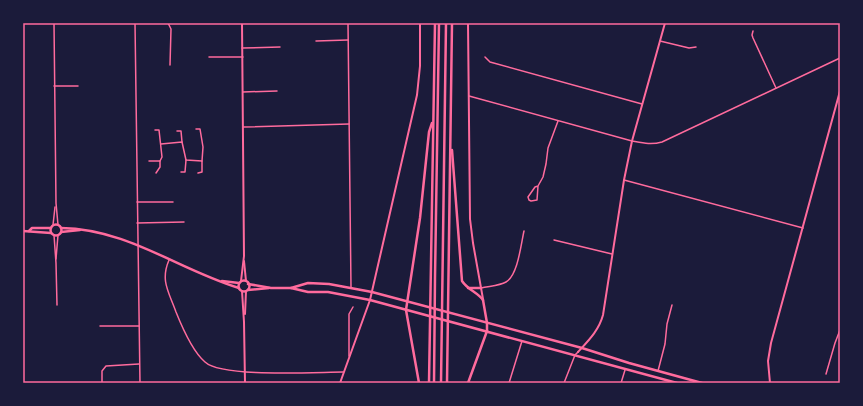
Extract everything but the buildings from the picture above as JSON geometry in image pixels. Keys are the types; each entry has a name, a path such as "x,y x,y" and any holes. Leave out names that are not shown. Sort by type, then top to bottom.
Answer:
{"main road":[{"path":"429,383 435,23"},
{"path":"434,383 434,278 439,23"},
{"path":"441,383 446,23"},
{"path":"447,383 452,23"},
{"path":"419,383 406,310 419,226 429,132 433,121"},
{"path":"450,134 462,282 467,288 478,294 483,300 487,323 487,331 468,383"},
{"path":"52,226 52,234"},
{"path":"59,226 60,234"},
{"path":"28,231 32,228 59,226 109,235 138,244 203,275 219,280 242,291 271,288"},
{"path":"23,231 60,234 81,230"},
{"path":"219,280 240,282 246,281 248,284 247,290"},
{"path":"238,288 240,282"},
{"path":"291,288 308,283 351,287 582,348 702,383"},
{"path":"248,284 271,288 291,288 308,292 328,292 349,295 677,383"},
{"path":"467,288 481,288"}],"street":[{"path":"54,23 56,203 59,226"},
{"path":"135,23 140,383"},
{"path":"168,23 171,29 170,65"},
{"path":"242,23 244,256 246,281"},
{"path":"348,23 351,287"},
{"path":"340,383 370,300 417,95 420,66 420,23"},
{"path":"468,23 470,219 483,300"},
{"path":"564,383 574,355 596,332 603,314 624,180 632,141 665,23"},
{"path":"753,31 753,38 776,88"},
{"path":"316,41 348,40"},
{"path":"660,41 689,48 696,47"},
{"path":"242,48 280,47"},
{"path":"209,57 242,57"},
{"path":"485,57 490,62 642,104"},
{"path":"469,96 646,144 662,142 840,58"},
{"path":"54,86 78,86"},
{"path":"242,92 277,91"},
{"path":"770,383 768,361 771,344 840,91"},
{"path":"538,186 537,200 531,202 528,197 543,178 548,148 555,133 558,121"},
{"path":"243,127 349,124"},
{"path":"196,129 200,129 203,147 202,172 198,172"},
{"path":"155,130 159,130 162,157 160,167 156,173"},
{"path":"177,131 182,131 182,142 186,160 185,172 181,172"},
{"path":"160,144 182,142"},
{"path":"186,160 202,161"},
{"path":"149,161 160,161"},
{"path":"624,180 803,228"},
{"path":"137,202 173,202"},
{"path":"52,226 56,203"},
{"path":"137,223 184,222"},
{"path":"481,288 505,283 512,277 524,231"},
{"path":"52,234 56,262 57,305"},
{"path":"56,262 60,234"},
{"path":"554,240 612,254"},
{"path":"240,282 244,256"},
{"path":"169,259 164,276 166,285 183,330 205,363 214,368 245,372 343,372"},
{"path":"244,322 247,290"},
{"path":"242,291 245,383"},
{"path":"658,371 665,344 667,324 672,305"},
{"path":"349,356 350,314 353,307"},
{"path":"100,326 139,326"},
{"path":"826,374 834,343 840,330"},
{"path":"509,383 522,341"},
{"path":"102,383 102,371 106,366 139,364"},
{"path":"621,383 625,369"}]}
